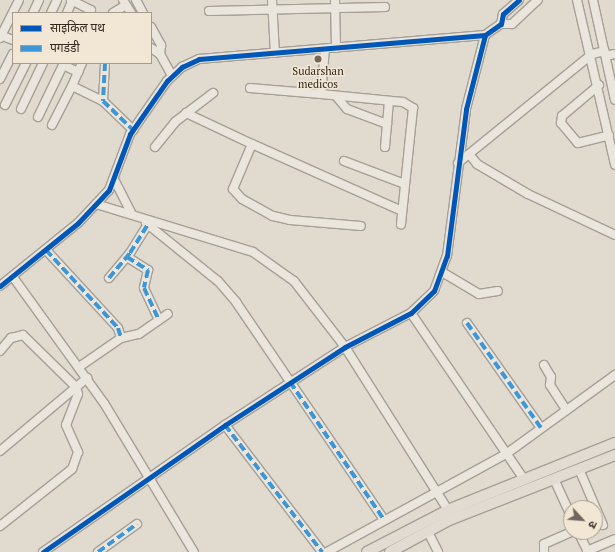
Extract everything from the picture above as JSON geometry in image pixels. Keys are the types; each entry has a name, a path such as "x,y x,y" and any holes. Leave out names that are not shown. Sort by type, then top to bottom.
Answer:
{"main road":[{"path":"367,552 448,510 615,443"},
{"path":"390,552 428,532 615,455"}],"street":[{"path":"13,12 19,0"},
{"path":"33,12 39,0"},
{"path":"51,12 57,0"},
{"path":"136,0 142,12"},
{"path":"272,0 275,53"},
{"path":"335,0 336,48"},
{"path":"501,24 503,14 519,0"},
{"path":"0,286 46,250 96,204 115,181 133,130 172,76 199,59 485,35 501,24 512,24 538,0"},
{"path":"577,0 596,70 615,165"},
{"path":"593,0 615,100"},
{"path":"67,12 72,1 92,12"},
{"path":"114,12 125,2 130,12"},
{"path":"209,12 335,10 385,7"},
{"path":"12,13 0,36 12,40"},
{"path":"152,28 161,45 160,54"},
{"path":"43,552 150,475 290,382 345,347 411,313 434,291 442,272 466,109 485,35"},
{"path":"152,49 160,54 172,76"},
{"path":"321,94 325,49"},
{"path":"458,163 592,54 615,54"},
{"path":"0,79 12,56"},
{"path":"5,105 26,64"},
{"path":"21,109 43,64"},
{"path":"38,117 62,64 78,72"},
{"path":"52,125 82,64"},
{"path":"103,101 105,64"},
{"path":"596,70 608,66"},
{"path":"599,85 562,116 561,123 578,143 609,135"},
{"path":"72,86 103,101 133,130"},
{"path":"250,88 409,103 413,108 401,224"},
{"path":"155,147 186,113 213,93"},
{"path":"336,96 338,102 347,109 387,124"},
{"path":"385,147 389,101"},
{"path":"186,113 402,211"},
{"path":"252,144 233,189 242,199 273,216 290,220 361,226"},
{"path":"469,154 477,164 528,194 615,235"},
{"path":"344,161 405,184"},
{"path":"115,181 132,214"},
{"path":"96,204 132,214 146,222 218,281 236,302 384,520"},
{"path":"109,278 127,257 146,222"},
{"path":"146,222 217,238 253,252 277,267 302,291 345,347 438,491 448,510"},
{"path":"46,250 118,328 121,338"},
{"path":"127,257 148,270 144,288 159,320"},
{"path":"442,272 478,294 498,291"},
{"path":"13,277 87,378 150,475 194,552"},
{"path":"411,313 524,479"},
{"path":"79,367 121,338 133,337 168,314"},
{"path":"467,323 541,428"},
{"path":"0,351 10,338 23,335 76,386 78,394 66,425 78,452 76,462 0,526"},
{"path":"544,366 552,378 550,385 566,410"},
{"path":"327,552 506,454 615,375"},
{"path":"0,451 87,378"},
{"path":"225,425 322,552"},
{"path":"579,469 592,500"},
{"path":"554,479 564,500"},
{"path":"98,552 137,524"},
{"path":"428,532 438,552"},
{"path":"544,552 544,544 563,536"},
{"path":"582,540 588,552 615,539"}],"marked path":[{"path":"105,64 103,101 133,130"},
{"path":"109,278 130,253 148,224"},
{"path":"46,250 118,328 121,338"},
{"path":"127,257 148,270 144,288 159,320"},
{"path":"467,323 541,428"},
{"path":"290,382 384,520"},
{"path":"225,425 322,552"},
{"path":"98,552 137,524"}],"cycle path":[{"path":"0,286 78,223 109,190 130,134 167,81 182,67 199,59 485,35 501,24 503,14 519,0"},
{"path":"43,552 225,425 345,347 411,313 434,291 447,256 466,109 485,35"}],"place":[{"name":"Sudarshan medicos","path":"318,59"}]}
